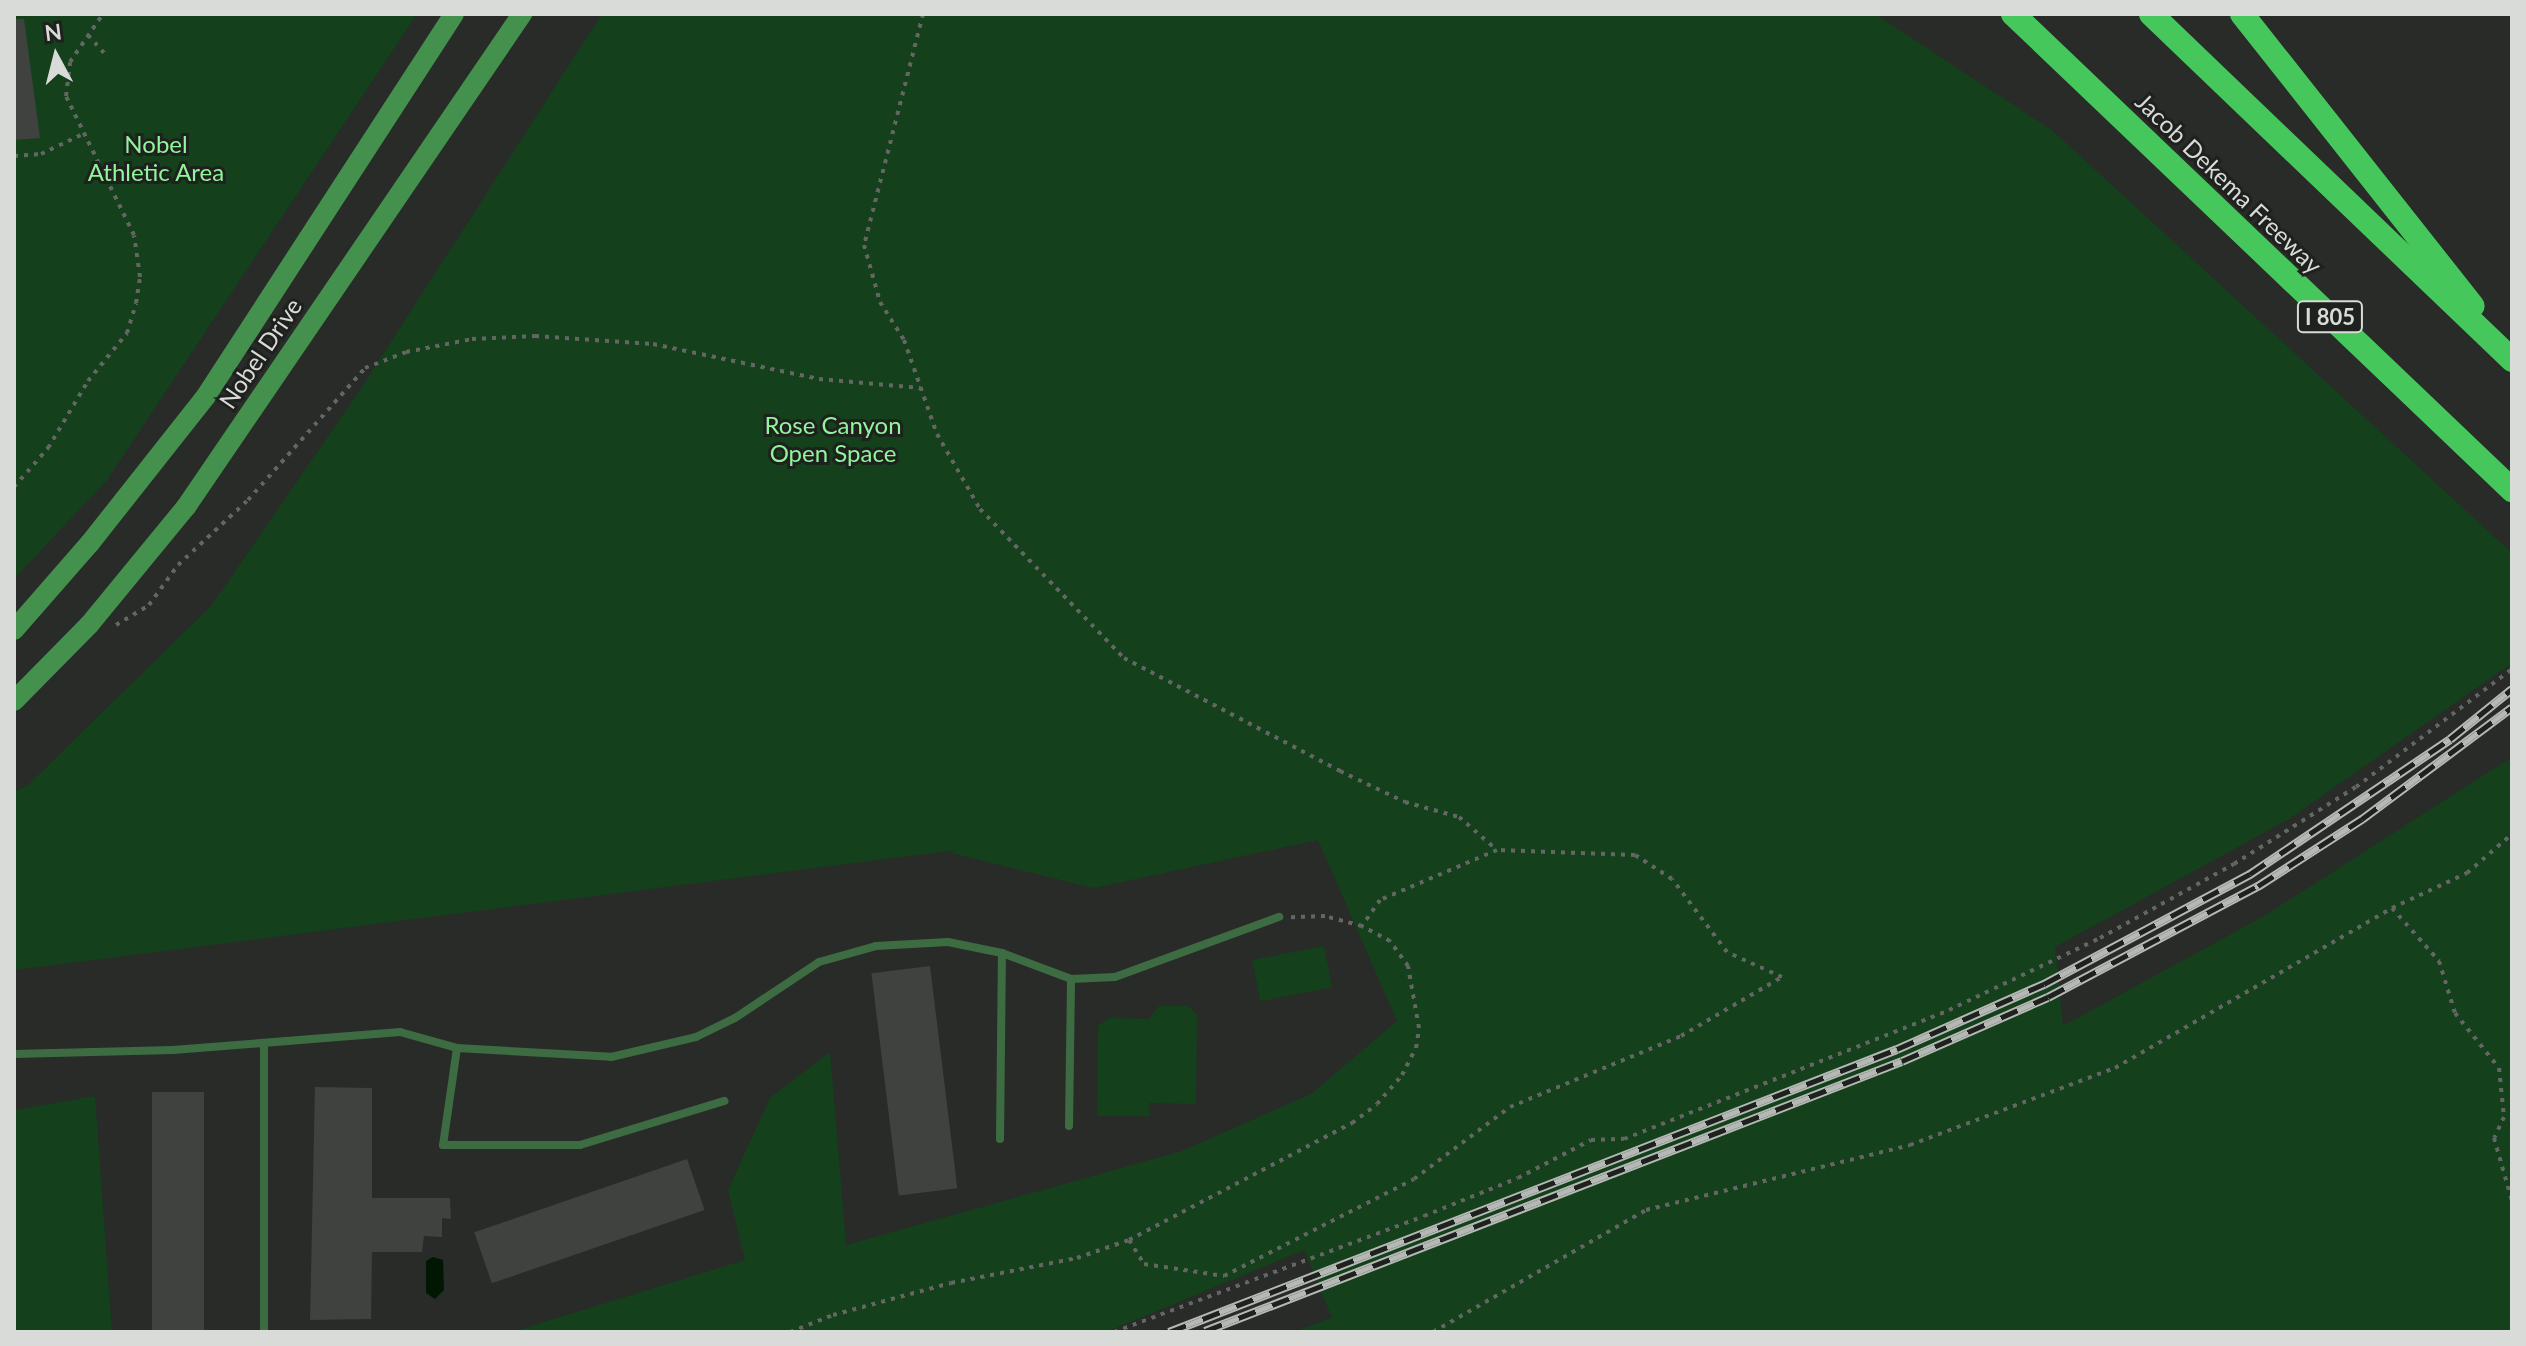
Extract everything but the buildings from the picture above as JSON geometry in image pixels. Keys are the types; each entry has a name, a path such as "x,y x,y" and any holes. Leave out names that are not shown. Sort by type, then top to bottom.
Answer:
{"highway":[{"name":"Jacob Dekema Freeway","path":"2013,14 2512,490"},
{"path":"2151,14 2512,357"},
{"path":"2242,14 2512,357"}],"main road":[{"name":"Nobel Drive","path":"14,630 90,543 206,396 454,14"},
{"name":"Nobel Drive","path":"14,701 89,625 186,507 522,14"}],"lane":[{"path":"14,1054 264,1044 400,1032 457,1048 611,1057 696,1037 735,1018 819,962 876,946 948,942 1002,953 1071,979 1115,977 1279,917"},
{"path":"1000,1139 1002,953"},
{"path":"1069,1126 1071,979"},
{"path":"264,1044 264,1332"},
{"path":"457,1048 443,1145 580,1145 724,1101"}],"path":[{"path":"14,487 48,448 88,381 127,333 136,303 140,277 134,235 70,111 66,77 103,14"},
{"path":"923,14 864,245 880,302 904,340 937,434 980,509 1124,658 1252,728 1392,796 1459,817 1497,850"},
{"path":"88,35 108,57"},
{"path":"14,156 41,154 83,134"},
{"path":"89,625 101,629 125,622 149,605 178,565 248,500 334,398 365,368 406,352 472,339 535,336 653,344 819,379 921,388"},
{"path":"1114,1332 1491,1189 1591,1140 1624,1139 1949,1010 2100,938 2234,864 2356,787 2512,669"},
{"path":"1433,1332 1646,1210 1910,1145 2115,1068 2392,908 2467,873 2512,834"},
{"path":"1129,1240 1144,1264 1224,1276 1414,1179 1510,1107 1681,1036 1782,977 1756,969 1727,952 1672,879 1635,855 1497,850 1380,900 1362,926"},
{"path":"2392,908 2439,961 2455,1013 2499,1068 2504,1117 2494,1138 2512,1201"},
{"path":"790,1332 833,1315 951,1283 1077,1258 1129,1240 1352,1123 1402,1075 1419,1028 1414,985 1390,941 1362,926 1325,916 1279,917"}],"green space":[{"name":"Nobel Athletic Area","path":"14,14 417,14 107,480 14,579"},
{"name":"Rose Canyon Open Space","path":"602,14 1875,14 2053,131 2512,553 2512,663 2289,819 2055,947 2063,1026 2264,916 2512,757 2512,1332 1293,1332 1332,1318 1304,1250 1106,1332 512,1332 745,1260 728,1190 770,1098 830,1052 846,1245 1182,1151 1311,1094 1397,1021 1318,840 1094,888 951,853 956,850 14,970 14,792 27,786 212,605 360,390"},
{"path":"1324,946 1332,987 1260,1001 1252,960"},
{"path":"1159,1006 1188,1006 1197,1015 1196,1104 1149,1103 1149,1116 1097,1116 1098,1026 1109,1018 1149,1019"},
{"path":"95,1096 112,1332 14,1332 14,1110"}],"shaded area":[{"path":"433,1257 443,1260 444,1290 435,1299 426,1293 426,1261"}],"railway":[{"path":"1169,1332 1897,1049 2044,984 2250,874 2450,739 2512,689"},
{"path":"1205,1331 1902,1061 2048,997 2258,886 2362,819 2512,707"}]}
